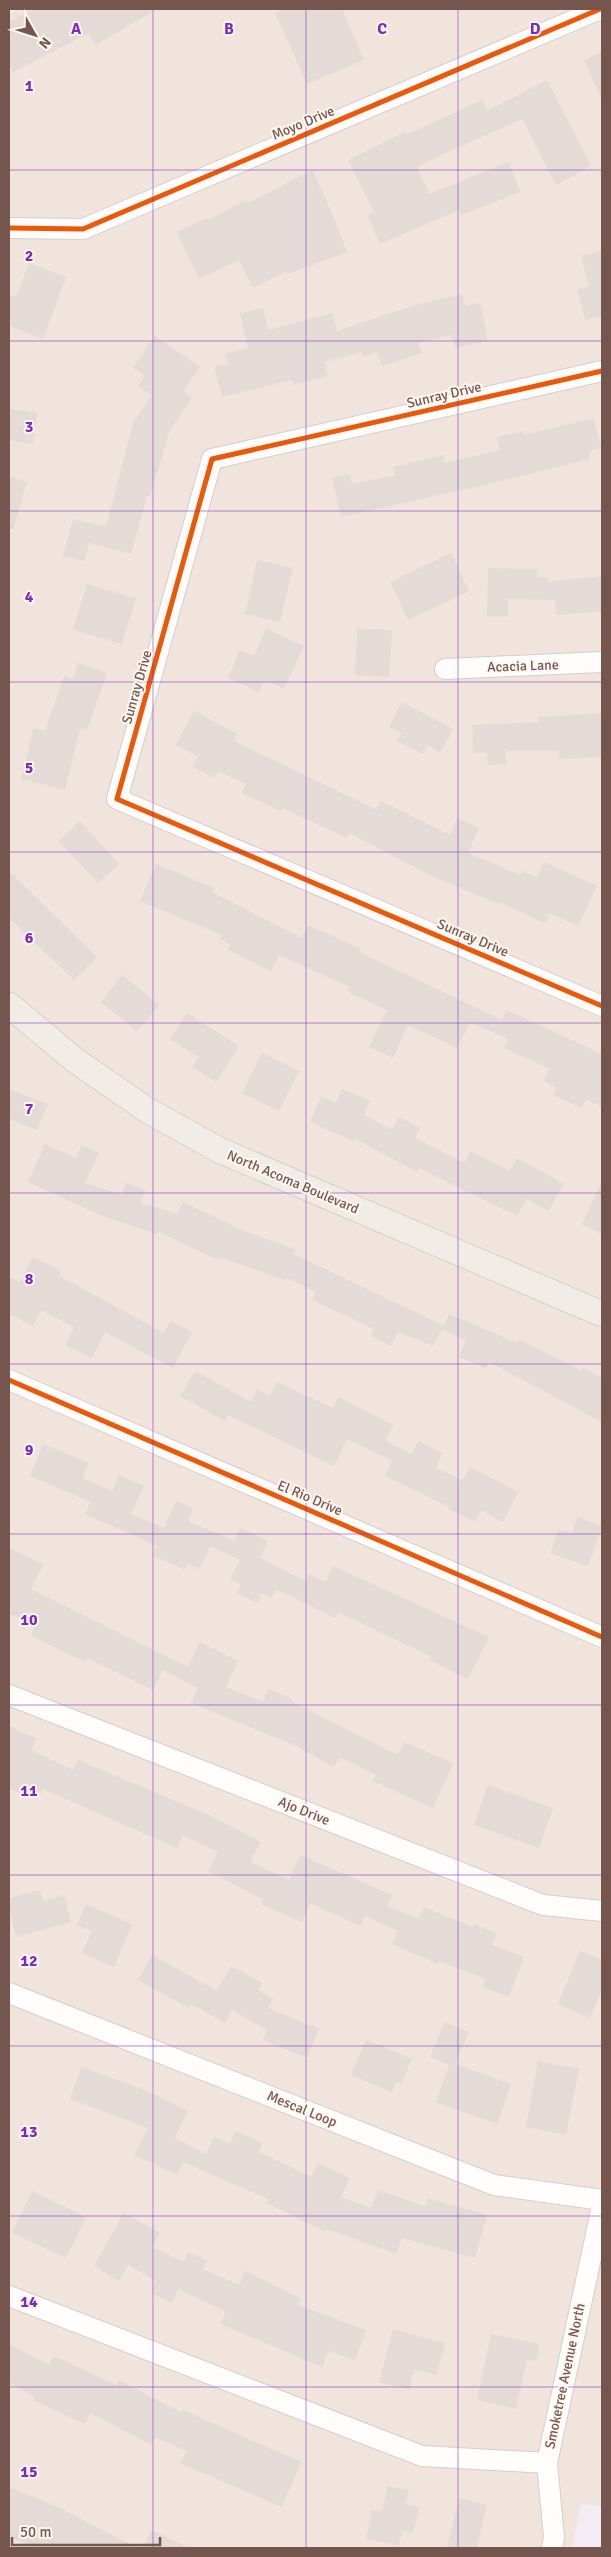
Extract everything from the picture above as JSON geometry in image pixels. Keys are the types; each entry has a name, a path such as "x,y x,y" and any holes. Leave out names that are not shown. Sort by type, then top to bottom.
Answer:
{"main road":[{"name":"North Acoma Boulevard","path":"9,1005 76,1061 147,1110 219,1150 602,1314"}],"street":[{"name":"Moyo Drive","path":"9,228 83,229 600,9"},
{"name":"Sunray Drive","path":"602,371 212,459 117,799 602,1006"},
{"name":"Acacia Lane","path":"444,669 602,662"},
{"name":"El Rio Drive","path":"9,1380 602,1637"},
{"name":"Ajo Drive","path":"9,1695 543,1905 602,1910"},
{"name":"Mescal Loop","path":"9,1993 494,2185 602,2200"},
{"name":"Smoketree Avenue North","path":"552,2548 554,2537 547,2464 602,2206"},
{"path":"9,2296 422,2456 547,2464"}],"shaded area":[{"path":"18,9 602,9 602,2548 9,2548 9,14"},
{"path":"581,2503 602,2507 602,2548 572,2548"}],"building":[{"path":"34,9 157,9 96,45 89,33 13,72 9,63 9,22"},
{"path":"284,9 342,9 364,60 307,84 275,13"},
{"path":"602,52 602,100 584,60"},
{"path":"547,80 591,166 556,185 522,119 417,166 429,194 509,162 520,192 461,215 459,210 380,244 368,215 374,212 348,160 405,132 406,135 482,100 487,111"},
{"path":"312,170 327,201 347,252 288,274 287,271 253,288 239,260 199,279 177,232 207,218 208,220 246,200 248,203"},
{"path":"602,250 602,316 585,320 577,289 589,286 581,256"},
{"path":"29,263 66,277 43,339 9,326 9,295 16,297"},
{"path":"462,294 465,306 480,303 488,341 455,348 452,335 418,343 422,353 382,366 377,352 363,357 361,352 324,362 328,376 293,385 292,380 222,397 214,367 228,364 225,354 248,348 240,313 263,308 268,330 332,313 337,331 419,304"},
{"path":"155,336 200,367 183,391 192,398 170,430 150,496 147,496 131,554 89,543 84,561 63,556 73,519 106,527 133,423 152,395 138,386 145,376 133,368"},
{"path":"9,409 37,413 33,444 9,440"},
{"path":"594,418 601,448 589,451 590,459 341,517 332,478 350,474 352,484 395,475 393,467 443,455 445,463 500,450 497,437 523,431 524,435"},
{"path":"9,476 27,482 13,529 9,529"},
{"path":"451,553 469,591 408,620 390,582"},
{"path":"257,560 293,568 280,622 245,614"},
{"path":"488,568 537,569 537,577 548,577 548,582 602,576 602,611 557,615 555,600 508,599 508,617 487,616"},
{"path":"87,584 136,598 122,644 73,630"},
{"path":"266,629 304,646 284,689 265,680 259,692 228,678 240,650 254,656"},
{"path":"357,629 392,630 389,677 355,675"},
{"path":"78,663 107,673 87,730 80,728 65,790 21,779 34,728 45,731 64,676 73,679"},
{"path":"402,702 453,729 440,752 427,745 423,754 397,741 402,733 389,727"},
{"path":"194,711 237,734 234,741 377,810 381,801 450,835 457,818 479,828 468,853 520,875 522,871 537,878 544,862 597,886 578,926 550,913 545,923 499,902 498,904 432,876 349,833 347,838 282,808 281,811 242,793 246,784 218,771 214,778 193,767 198,756 176,745"},
{"path":"602,713 602,757 559,759 559,751 506,751 506,764 488,765 487,752 473,753 472,725 539,722 538,717"},
{"path":"80,821 119,864 98,883 59,841"},
{"path":"156,864 214,888 212,892 302,938 308,925 361,949 359,952 502,1020 507,1010 602,1054 602,1107 586,1099 581,1108 553,1095 557,1088 544,1081 550,1069 504,1048 508,1039 470,1022 457,1048 408,1025 393,1058 369,1047 387,1010 348,992 350,987 279,955 271,971 227,949 230,945 220,938 222,935 140,901"},
{"path":"9,871 97,957 74,980 9,918"},
{"path":"122,975 159,1005 137,1031 101,1002"},
{"path":"187,1013 239,1046 216,1082 192,1067 199,1057 170,1039"},
{"path":"262,1053 299,1071 279,1111 242,1093"},
{"path":"9,1089 48,1104 37,1130 9,1119"},
{"path":"342,1089 370,1101 364,1115 392,1130 399,1117 420,1128 415,1138 465,1163 470,1151 510,1171 517,1158 564,1184 548,1211 527,1199 517,1216 419,1168 417,1172 354,1138 353,1141 310,1122 321,1097 336,1103"},
{"path":"45,1144 76,1158 81,1145 99,1153 85,1183 122,1195 126,1183 145,1190 141,1203 177,1214 183,1202 246,1232 295,1249 294,1254 444,1326 433,1346 398,1332 391,1346 371,1336 374,1329 312,1300 316,1292 285,1277 284,1280 220,1257 218,1260 157,1231 156,1234 102,1216 28,1182"},
{"path":"602,1181 602,1234 582,1224"},
{"path":"33,1257 61,1271 59,1276 164,1333 170,1321 192,1332 173,1368 105,1332 92,1358 65,1345 74,1327 41,1310 33,1326 9,1314 9,1276 20,1282"},
{"path":"449,1314 517,1343 519,1339 582,1371 583,1368 602,1378 602,1422 489,1362 486,1368 459,1357 466,1341 442,1329"},
{"path":"195,1371 251,1402 257,1389 270,1396 277,1382 333,1408 338,1397 393,1425 385,1441 412,1454 418,1441 442,1453 436,1468 463,1481 470,1467 518,1492 503,1522 481,1510 475,1522 449,1509 450,1507 385,1476 392,1461 347,1439 334,1466 228,1415 225,1421 180,1396"},
{"path":"43,1444 89,1463 82,1478 112,1491 119,1475 144,1486 131,1514 164,1528 176,1501 193,1508 188,1521 234,1541 241,1528 268,1541 260,1558 305,1581 309,1574 325,1582 333,1566 489,1637 468,1679 430,1660 432,1657 338,1612 335,1618 276,1589 271,1598 262,1593 257,1603 237,1593 241,1585 230,1579 240,1560 210,1546 200,1569 187,1564 185,1570 152,1555 157,1546 85,1514 91,1502 30,1476"},
{"path":"577,1517 602,1526 588,1566 550,1553 559,1529 572,1533"},
{"path":"9,1548 43,1564 31,1589 188,1667 200,1642 238,1661 226,1687 263,1702 268,1689 292,1699 291,1701 387,1750 398,1754 404,1742 453,1763 433,1808 373,1781 376,1775 340,1757 334,1767 294,1745 191,1703 198,1688 163,1670 153,1690 87,1658 85,1662 31,1636 35,1626 9,1614"},
{"path":"9,1726 37,1739 31,1750 73,1770 78,1760 209,1815 261,1842 250,1862 289,1880 300,1855 392,1895 387,1906 419,1919 424,1907 472,1927 474,1924 497,1933 492,1945 524,1957 509,1997 483,1987 486,1979 439,1961 438,1964 392,1944 398,1931 365,1916 360,1926 310,1903 302,1922 261,1904 263,1899 208,1871 218,1852 183,1835 177,1848 43,1789 41,1793 26,1785 22,1794 9,1788"},
{"path":"488,1785 553,1808 539,1848 474,1825"},
{"path":"40,1890 43,1901 64,1895 71,1922 16,1937 9,1908 9,1898"},
{"path":"86,1904 132,1924 114,1967 82,1953 92,1931 77,1925"},
{"path":"580,1951 602,1960 602,1989 590,2018 558,2004"},
{"path":"152,1955 217,1991 231,1966 262,1983 258,1990 273,1999 268,2008 319,2029 307,2058 263,2040 267,2030 232,2010 225,2023 191,2004 189,2008 138,1980"},
{"path":"445,2022 469,2032 455,2064 511,2084 497,2124 436,2102 449,2065 430,2057"},
{"path":"366,2040 412,2059 401,2084 396,2082 391,2092 351,2075"},
{"path":"538,2061 579,2069 566,2135 526,2127"},
{"path":"81,2067 148,2091 188,2111 174,2138 206,2154 214,2137 230,2144 235,2131 262,2143 259,2152 312,2177 318,2163 350,2178 341,2197 371,2208 378,2190 426,2207 428,2198 487,2215 475,2258 402,2238 397,2254 326,2229 325,2231 266,2203 268,2199 183,2162 177,2175 135,2155 148,2128 70,2099"},
{"path":"32,2191 86,2217 66,2258 12,2233"},
{"path":"124,2213 160,2233 152,2247 184,2262 188,2252 207,2261 203,2269 239,2285 245,2271 301,2299 298,2305 366,2330 355,2360 328,2351 322,2367 220,2324 226,2312 179,2289 172,2303 151,2293 156,2281 128,2265 119,2281 94,2266"},
{"path":"393,2329 445,2343 436,2375 414,2369 409,2390 379,2382"},
{"path":"491,2334 539,2344 536,2361 527,2359 516,2409 477,2400"},
{"path":"9,2344 49,2365 54,2356 116,2385 119,2380 182,2413 183,2410 301,2462 282,2507 180,2463 186,2451 156,2437 152,2445 90,2413 85,2424 33,2400 34,2396 9,2383"},
{"path":"388,2486 409,2490 406,2504 419,2507 413,2533 402,2530 399,2545 366,2539 372,2510 382,2512"},
{"path":"9,2487 58,2507 137,2548 36,2548 9,2537"},
{"path":"459,2498 487,2505 477,2548 447,2548"},
{"path":"152,2530 189,2548 143,2548"}],"cycle path":[{"path":"9,228 83,229 600,9"},
{"path":"602,371 212,459 117,799 602,1006"},
{"path":"9,1380 602,1637"}]}
